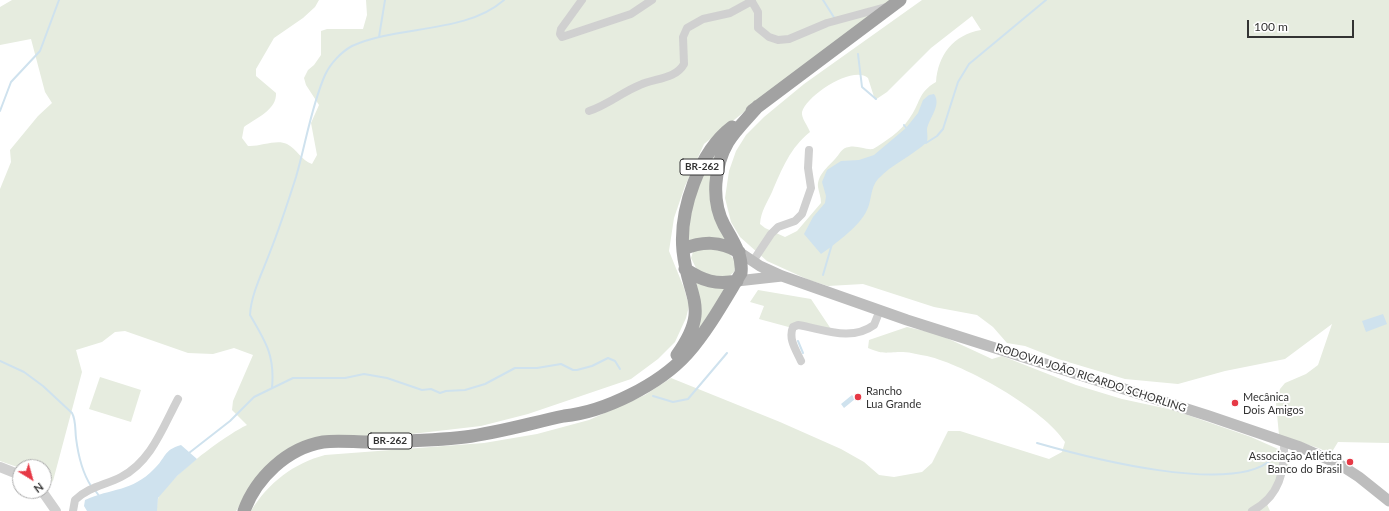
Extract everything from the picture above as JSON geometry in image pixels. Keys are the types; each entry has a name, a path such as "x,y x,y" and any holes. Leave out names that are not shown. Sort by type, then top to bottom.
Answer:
{"highway":[{"name":"BR-262","path":"564,416 631,388 667,365 677,354 688,337 695,319 696,300 685,269 683,229 687,203 710,149 729,129 758,106 896,3"},
{"name":"BR-262","path":"244,511 249,497 260,481 278,464 304,448 323,442 410,441 467,437 564,416 578,415 596,410 620,400 649,384 673,367 686,355 704,332 741,274 742,263 739,252 723,223 717,203 716,181 728,143 758,106"},
{"path":"683,248 704,242 731,247 739,252"},
{"path":"685,269 702,280 712,283 737,281"}],"main road":[{"name":"RODOVIA JOÃO RICARDO SCHORLING","path":"739,252 752,261 782,276 880,310 1209,416 1284,442 1339,464 1359,477 1389,501"},
{"name":"RODOVIA JOÃO RICARDO SCHORLING","path":"737,281 782,276"}],"street":[{"path":"582,0 562,29 560,34 562,37 631,14 652,0"},
{"path":"589,111 611,102 639,85 675,74 684,64 684,37 687,28 703,19 730,13 752,1 758,12 758,28 769,37 778,40 789,39 827,23 896,3"},
{"path":"752,261 771,234 778,227 795,221 802,214 811,188 808,168 809,150"},
{"path":"802,361 792,340 791,334 793,327 798,325 846,334 858,333 874,325 880,310"},
{"path":"73,511 75,500 82,493 122,476 150,452 178,399"},
{"path":"1252,511 1269,499 1276,489 1284,465 1284,442"},
{"path":"0,467 12,472"},
{"path":"48,499 56,511"}],"shaded area":[{"path":"12,0 319,0 315,7 303,18 274,38 256,69 256,76 276,93 275,99 273,104 265,113 244,127 242,138 248,146 278,142 287,144 305,160 312,164 317,155 311,123 319,105 306,85 304,78 308,70 314,65 321,55 321,31 327,29 363,29 367,15 366,0 897,0 754,104 704,144 685,186 674,218 669,251 684,288 689,306 686,318 675,342 658,359 631,379 528,414 481,426 377,438 323,441 253,485 236,511 157,511 158,499 163,490 172,480 212,447 247,425 232,410 233,401 253,355 234,348 213,354 188,353 125,331 115,332 102,342 76,350 82,372 53,481 52,482 52,459 12,459 12,465 0,461 0,189 11,162 10,150 38,116 52,103 45,92 31,39 0,45 0,7"},
{"path":"922,0 1389,0 1389,443 1338,442 1330,455 1321,449 1279,435 1276,404 1280,389 1285,383 1306,374 1318,365 1332,324 1285,359 1225,371 1178,384 1125,379 1058,359 1025,346 1007,343 993,327 977,315 934,307 863,284 828,286 809,280 767,261 740,237 731,222 725,198 729,171 736,151 746,135 764,117 804,84","holes":["972,16 981,30 962,36 949,48 940,63 936,82 925,90 909,119 888,140 873,149 852,147 846,148 841,152 819,179 818,187 821,203 797,231 785,237 765,228 760,224 764,207 787,159 797,145 810,132 802,112 812,98 821,90 852,75 861,75 868,78 875,100 887,92 931,48"]},
{"path":"722,144 712,183 730,244 708,238 686,241 692,208 700,180"},
{"path":"704,246 729,253 736,263 734,272 727,278 699,274 691,258 693,252"},
{"path":"696,282 727,288 681,354 694,327 698,311 699,303"},
{"path":"758,290 811,299 831,329 796,329 759,319 764,306 750,302"},
{"path":"907,327 938,334 992,359 1002,356 1076,385 1122,399 1173,410 1251,437 1287,453 1289,455 1288,468 1278,477 1265,500 1270,511 251,511 265,492 292,469 303,463 325,455 484,443 537,434 589,420 645,395 671,378 780,422 841,449 864,462 879,475 894,477 922,472 932,463 948,431 960,431 1049,459 1062,452 1065,442 1055,429 1022,403 982,378 943,361 927,356 906,352 885,353 868,348 869,340"},
{"path":"100,377 141,390 131,422 89,409"}],"water":[{"path":"934,94 937,103 928,125 927,142 915,152 889,169 878,179 875,183 869,206 864,216 847,234 821,254 804,234 813,217 825,203 826,196 822,182 827,170 841,161 859,160 874,155 906,128 918,113 923,100 929,95"},
{"path":"1383,314 1387,324 1366,332 1362,321"},
{"path":"852,395 855,399 844,408 841,404"},
{"path":"181,445 197,459 177,476 158,498 157,511 87,511 84,506 85,500 138,482 158,465 171,449"}],"waterway":[{"path":"0,111 11,82 40,51 59,0"},
{"path":"379,37 385,0"},
{"path":"272,388 273,377 271,358 261,333 250,315 251,307 258,283 290,196 300,164 316,100 327,71 340,55 352,46 370,39 471,19 488,11 504,0"},
{"path":"823,0 835,19"},
{"path":"926,143 937,136 943,129 958,82 969,64 1046,0"},
{"path":"858,54 862,87 876,99"},
{"path":"904,125 907,129"},
{"path":"823,275 832,244"},
{"path":"798,341 803,353"},
{"path":"653,396 673,402 688,399 727,353"},
{"path":"189,453 230,421 254,397 293,378 345,378 364,374 387,378 422,390 431,389 440,393 446,391 465,390 485,384 515,368 537,368 561,364 573,370 577,370 592,366 608,358 615,361 620,369"},
{"path":"0,361 24,372 43,386 72,413 75,422 79,457 85,475 91,486"},
{"path":"1037,443 1089,457 1123,464 1193,474 1226,474 1253,470 1272,459"},
{"path":"94,489 100,497"}],"place":[{"name":"Rancho Lua Grande","path":"858,397"},
{"name":"Mecânica Dois Amigos","path":"1235,403"},
{"name":"Associação Atlética Banco do Brasil","path":"1350,462"}]}
